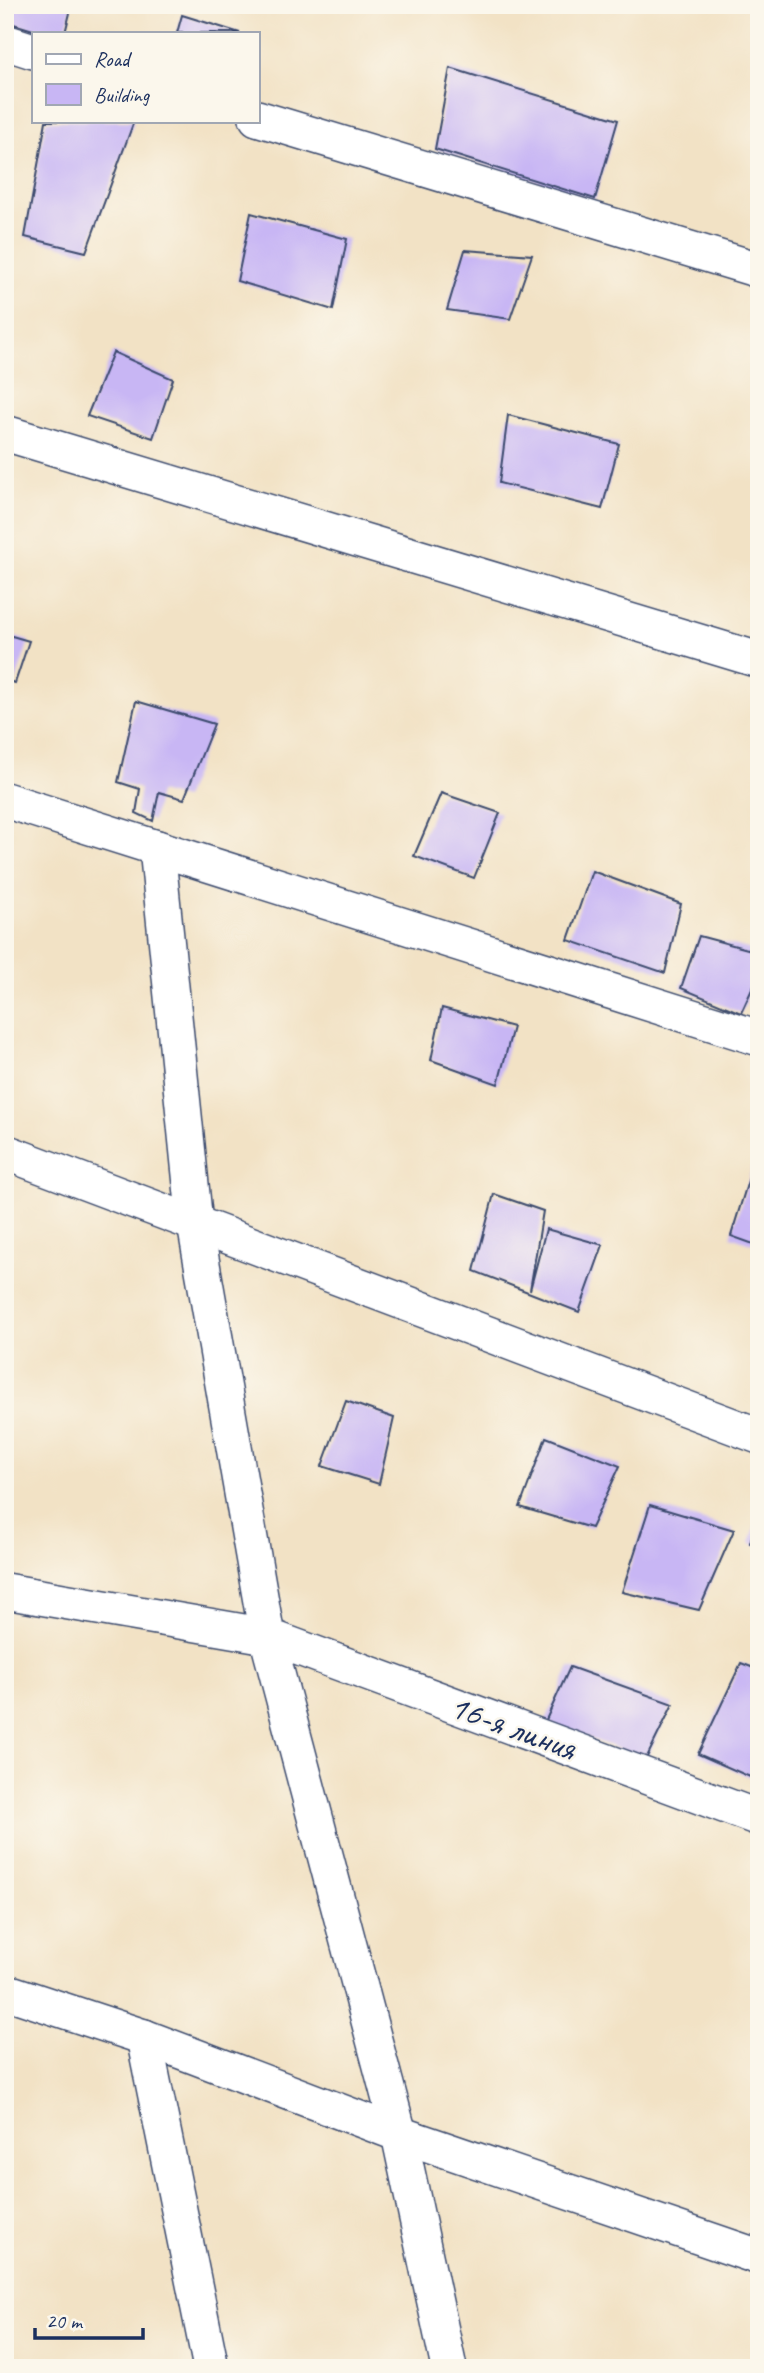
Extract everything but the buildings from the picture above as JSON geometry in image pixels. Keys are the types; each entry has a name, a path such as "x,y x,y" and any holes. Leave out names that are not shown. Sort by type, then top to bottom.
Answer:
{"street":[{"path":"5,42 32,51"},
{"path":"259,119 759,270"},
{"path":"5,433 759,660"},
{"path":"5,800 759,1038"},
{"path":"157,848 195,1224 267,1636 399,2134 449,2368"},
{"path":"5,1152 759,1436"},
{"name":"16-я линия","path":"5,1591 267,1636 759,1818"},
{"path":"5,1992 144,2037 399,2134 759,2257"},
{"path":"144,2037 211,2368"}]}
